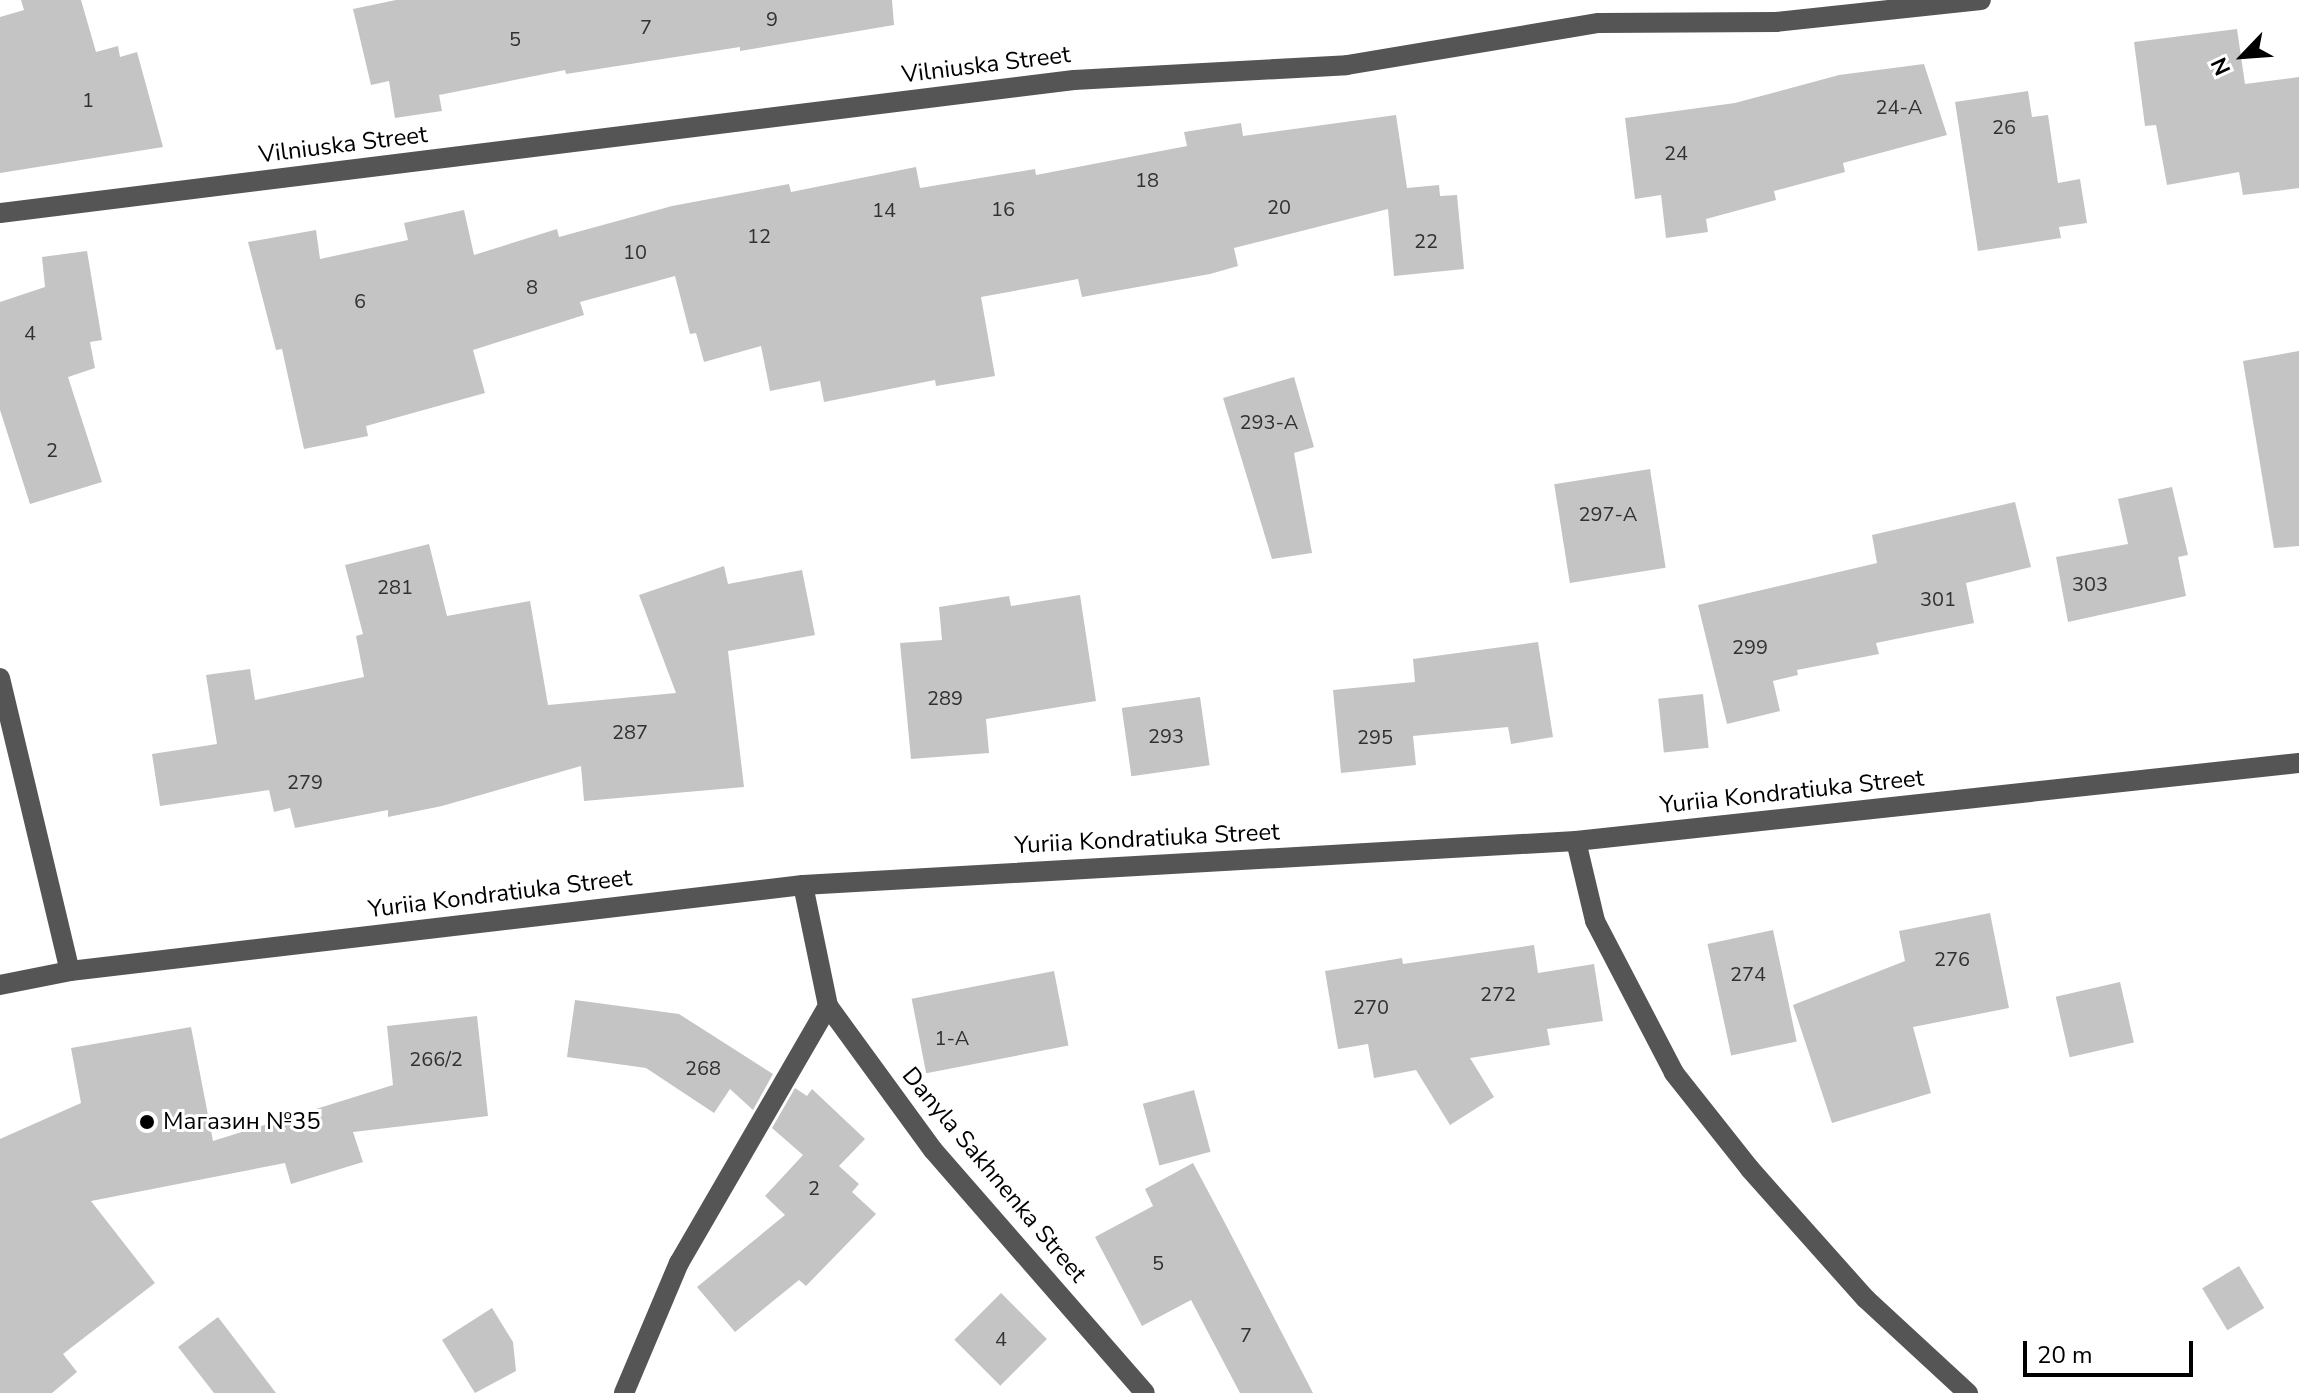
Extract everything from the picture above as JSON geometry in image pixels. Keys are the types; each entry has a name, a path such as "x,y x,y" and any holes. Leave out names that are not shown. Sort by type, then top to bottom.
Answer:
{"street":[{"name":"Vilniuska Street","path":"0,213 1074,80 1347,65 1599,23 1776,22 1981,0"},
{"path":"0,678 70,971"},
{"name":"Yuriia Kondratiuka Street","path":"0,985 70,971 803,885 1576,841 2299,763"},
{"path":"1576,841 1595,921 1674,1073 1750,1169 1866,1299 1968,1393"},
{"name":"Danyla Sakhnenka Street","path":"803,885 828,1006 933,1150 1145,1393"},
{"path":"624,1393 679,1263 828,1006"}],"building":[{"path":"21,0 81,0 96,52 118,46 120,57 137,52 163,147 0,173 0,17 24,10"},
{"path":"396,0 892,0 894,25 740,51 740,47 566,74 565,70 439,95 442,111 395,118 389,81 371,85 353,9"},
{"path":"2237,29 2245,84 2299,77 2299,188 2243,195 2239,172 2167,185 2156,125 2145,126 2134,42"},
{"path":"1924,64 1947,135 1843,163 1845,172 1774,191 1776,200 1706,219 1708,232 1666,238 1661,195 1635,199 1625,118 1735,103 1839,75"},
{"path":"2028,91 2032,117 2048,115 2058,183 2080,179 2087,223 2059,227 2061,238 1978,251 1955,102"},
{"path":"1396,115 1407,188 1439,185 1440,196 1457,195 1464,269 1394,276 1388,209 1234,248 1238,266 1210,274 1082,297 1078,279 981,297 995,376 936,386 935,380 824,402 820,381 770,391 761,346 704,362 696,333 690,334 675,276 580,302 584,315 473,350 485,393 366,426 368,436 304,449 282,349 276,350 248,242 316,230 320,259 408,240 404,223 464,210 474,255 557,229 559,237 672,206 789,184 791,192 916,167 920,188 1035,169 1036,175 1187,146 1184,132 1241,123 1243,136"},
{"path":"87,251 102,340 90,342 95,368 68,377 102,482 30,504 0,410 0,302 45,287 42,257"},
{"path":"2299,351 2299,546 2274,548 2243,361"},
{"path":"1294,377 1314,447 1294,453 1312,553 1272,559 1223,398"},
{"path":"1650,469 1666,568 1570,583 1554,484"},
{"path":"2172,487 2188,555 2178,557 2186,596 2068,622 2056,557 2128,544 2118,499"},
{"path":"2015,502 2031,567 1966,583 1974,623 1876,643 1879,654 1797,670 1798,675 1773,681 1780,711 1727,724 1698,605 1877,563 1872,535"},
{"path":"429,544 447,616 530,601 548,705 676,693 639,595 724,566 728,584 802,570 815,635 728,651 744,787 584,801 581,766 442,806 388,817 388,810 295,828 290,808 274,812 269,790 160,806 152,754 217,744 206,675 250,669 255,700 364,677 356,636 363,634 345,565"},
{"path":"1080,595 1096,701 986,719 989,753 911,759 900,643 942,640 939,607 1009,596 1011,606"},
{"path":"1538,642 1553,737 1511,744 1508,727 1413,736 1416,765 1341,773 1333,690 1415,682 1413,659"},
{"path":"1703,694 1709,748 1664,752 1658,699"},
{"path":"1200,697 1210,765 1131,776 1122,708"},
{"path":"1990,913 2009,1008 1913,1027 1931,1093 1832,1123 1793,1005 1905,961 1899,931"},
{"path":"1773,930 1797,1042 1731,1055 1707,944"},
{"path":"1534,945 1538,973 1594,964 1603,1021 1547,1029 1550,1045 1470,1058 1494,1097 1450,1125 1416,1070 1374,1078 1368,1044 1338,1049 1325,971 1402,958 1403,964"},
{"path":"1054,971 1069,1046 926,1073 912,999"},
{"path":"2120,982 2134,1042 2070,1057 2056,997"},
{"path":"575,1000 679,1014 773,1074 753,1110 730,1089 714,1113 646,1068 567,1057"},
{"path":"477,1016 488,1116 353,1132 363,1162 291,1184 285,1163 91,1201 155,1283 63,1354 77,1372 52,1393 0,1393 0,1139 81,1103 71,1048 191,1027 213,1141 393,1085 387,1026"},
{"path":"795,1088 807,1096 812,1089 865,1139 839,1166 859,1184 852,1192 876,1214 806,1286 799,1280 735,1332 697,1287 785,1215 765,1196 803,1155 772,1128"},
{"path":"1194,1090 1211,1152 1159,1166 1143,1104"},
{"path":"1193,1163 1313,1393 1240,1393 1191,1300 1142,1326 1095,1237 1153,1206 1145,1189"},
{"path":"2239,1266 2264,1308 2227,1330 2202,1288"},
{"path":"1001,1293 1047,1339 1000,1386 954,1340"},
{"path":"492,1308 513,1342 516,1371 475,1393 442,1340"},
{"path":"218,1317 276,1393 214,1393 178,1347"}],"place":[{"name":"Магазин №35","path":"147,1122"}]}
